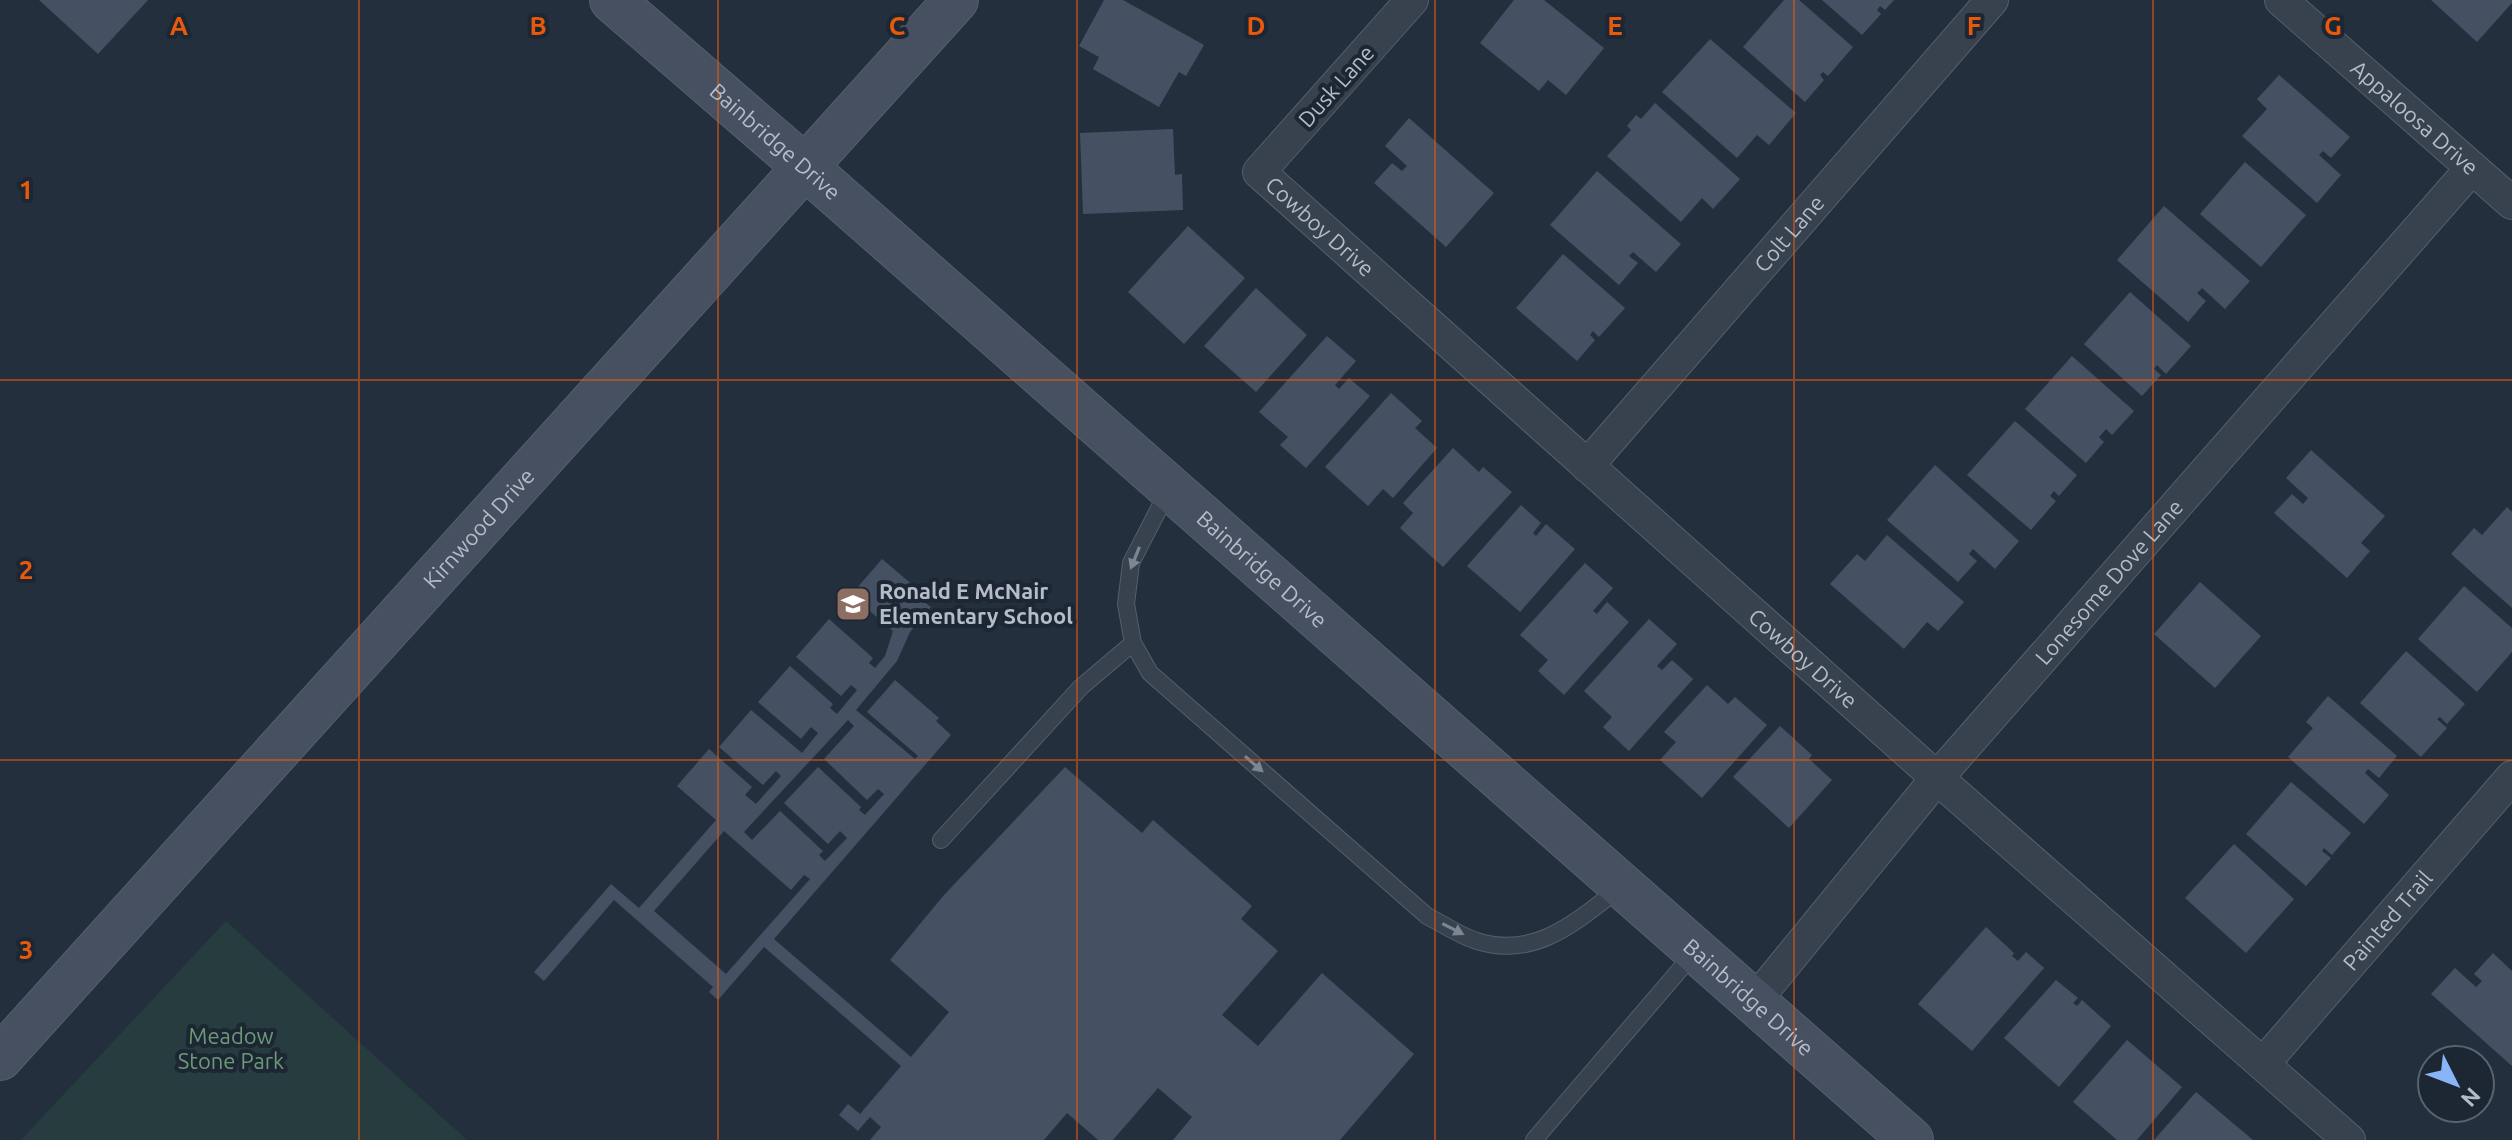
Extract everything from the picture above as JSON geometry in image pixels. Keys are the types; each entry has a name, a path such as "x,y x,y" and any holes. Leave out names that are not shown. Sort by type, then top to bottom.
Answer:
{"street":[{"name":"Bainbridge Drive","path":"612,0 1911,1140"},
{"name":"Kirnwood Drive","path":"0,1058 956,0"},
{"name":"Dusk Lane","path":"1259,172 1412,0"},
{"name":"Colt Lane","path":"1587,466 1992,0"},
{"name":"Appaloosa Drive","path":"2281,0 2512,203"},
{"name":"Lonesome Dove Lane","path":"1754,1002 1937,778 2472,168"},
{"name":"Cowboy Drive","path":"1259,172 1937,778 2349,1140"},
{"name":"Painted Trail","path":"2263,1064 2512,777"}],"lane":[{"path":"1170,488 1131,563 1126,604 1133,643 1150,673 1427,916 1476,941 1513,947 1563,931 1622,886"},
{"path":"941,840 1081,687 1133,643"},
{"path":"1534,1140 1696,951"}],"green space":[{"name":"Meadow Stone Park","path":"226,921 467,1140 21,1140"}],"building":[{"path":"39,0 148,0 98,54"},
{"path":"1104,0 1123,0 1204,45 1186,76 1179,72 1159,107 1093,69 1099,57 1079,46"},
{"path":"1514,0 1544,0 1604,48 1566,95 1548,80 1539,91 1480,43"},
{"path":"1784,0 1799,0 1853,47 1828,76 1823,72 1820,75 1824,80 1805,102 1743,47"},
{"path":"1822,0 1894,0 1885,10 1880,6 1877,10 1881,14 1862,35"},
{"path":"2431,0 2512,0 2512,3 2477,42"},
{"path":"1710,39 1796,113 1769,145 1757,135 1737,158 1662,92"},
{"path":"2279,75 2350,137 2331,158 2323,151 2319,155 2341,175 2317,203 2242,136 2267,109 2257,99"},
{"path":"1655,103 1740,179 1713,209 1702,198 1681,222 1607,156 1631,130 1627,126 1636,115 1641,119"},
{"path":"1409,118 1494,193 1446,247 1374,183 1392,163 1402,171 1407,166 1385,146"},
{"path":"1173,129 1175,175 1182,174 1183,210 1083,214 1080,133"},
{"path":"2245,162 2306,215 2261,267 2200,214"},
{"path":"1597,171 1681,244 1656,272 1633,252 1629,256 1638,263 1619,285 1550,225"},
{"path":"2164,206 2250,281 2225,309 2202,288 2197,293 2206,301 2188,322 2117,260"},
{"path":"1188,226 1245,278 1184,344 1128,292"},
{"path":"1563,254 1625,308 1599,337 1593,331 1590,335 1595,340 1577,361 1516,308"},
{"path":"1256,288 1307,335 1256,392 1204,346"},
{"path":"2130,292 2191,346 2166,374 2157,365 2154,369 2161,375 2142,396 2084,344"},
{"path":"1327,336 1356,361 1335,385 1339,389 1349,378 1370,396 1306,468 1280,445 1288,437 1259,412"},
{"path":"2072,356 2134,411 2112,435 2106,429 2099,437 2104,442 2086,463 2025,409"},
{"path":"1391,393 1422,421 1415,428 1437,448 1393,498 1383,489 1368,506 1325,467"},
{"path":"2015,421 2077,475 2059,496 2054,491 2050,496 2056,501 2031,530 1967,475"},
{"path":"1453,448 1479,472 1483,467 1512,492 1443,567 1400,528 1413,513 1403,503"},
{"path":"2311,450 2385,516 2361,543 2370,551 2347,578 2274,513 2292,494 2303,504 2308,498 2286,478"},
{"path":"1935,465 2019,541 1995,569 1973,549 1969,554 1977,561 1958,582 1887,520"},
{"path":"1521,505 1541,523 1533,533 1536,536 1546,524 1575,549 1520,612 1467,566"},
{"path":"2507,507 2512,512 2512,608 2451,554 2474,528 2482,535"},
{"path":"1887,535 1964,602 1938,631 1927,622 1904,649 1830,584 1857,554 1865,561"},
{"path":"882,559 927,597 923,601 931,607 910,632 897,661 856,710 915,759 918,756 867,712 895,680 939,718 936,721 951,735 774,939 911,1057 949,1012 890,960 944,895 1065,767 1142,833 1153,820 1252,906 1241,919 1278,951 1222,1015 1258,1046 1322,973 1414,1054 1340,1140 1173,1140 1192,1117 1158,1088 1113,1140 1098,1140 1067,1113 1044,1140 870,1140 881,1127 870,1117 858,1131 839,1115 848,1104 860,1114 901,1066 764,947 718,1000 709,992 713,987 614,900 544,981 534,972 611,884 639,908 716,820 677,786 709,749 752,787 745,795 756,804 781,776 776,771 763,785 719,747 751,710 802,753 818,733 811,727 801,739 758,702 790,666 833,704 830,708 837,714 857,690 851,685 841,696 796,657 829,619 873,658 869,663 875,668 885,656 893,631 851,595","holes":["848,720 854,726 824,759 867,800 878,789 884,794 865,815 859,810 861,807 818,767 784,803 828,844 840,831 847,838 825,861 819,855 823,851 780,811 752,840 744,832","724,831 791,890 804,875 810,879 726,974 654,911"]},
{"path":"1585,563 1613,588 1593,611 1597,614 1607,602 1629,622 1564,695 1538,671 1548,660 1520,635"},
{"path":"2200,582 2261,636 2215,688 2154,634"},
{"path":"2464,586 2512,628 2512,652 2477,692 2418,639"},
{"path":"1649,619 1677,644 1657,666 1662,670 1672,660 1693,679 1629,751 1603,727 1612,717 1584,691"},
{"path":"2406,651 2465,704 2447,724 2440,717 2437,719 2447,728 2421,757 2360,703"},
{"path":"1707,685 1728,704 1735,697 1767,725 1702,798 1660,760 1676,742 1664,732"},
{"path":"2328,696 2397,756 2379,778 2368,769 2365,773 2389,795 2364,824 2288,757 2313,728 2306,722"},
{"path":"1780,726 1812,755 1809,759 1832,780 1789,828 1733,777"},
{"path":"2291,782 2351,833 2332,855 2324,848 2322,851 2331,858 2306,886 2246,834"},
{"path":"2234,844 2294,899 2246,953 2185,898"},
{"path":"1986,927 2014,953 2012,956 2018,961 2026,952 2044,968 1972,1051 1918,1004"},
{"path":"2493,953 2512,971 2512,1066 2496,1052 2496,1044 2487,1044 2431,994 2455,968 2476,987 2482,981 2474,974"},
{"path":"2056,980 2078,998 2073,1003 2077,1006 2082,1000 2111,1026 2059,1087 2004,1038"},
{"path":"2127,1040 2182,1087 2137,1140 2117,1140 2073,1102"},
{"path":"2196,1092 2253,1140 2154,1140"}],"place":[{"name":"Ronald E McNair Elementary School","path":"853,604"}]}
